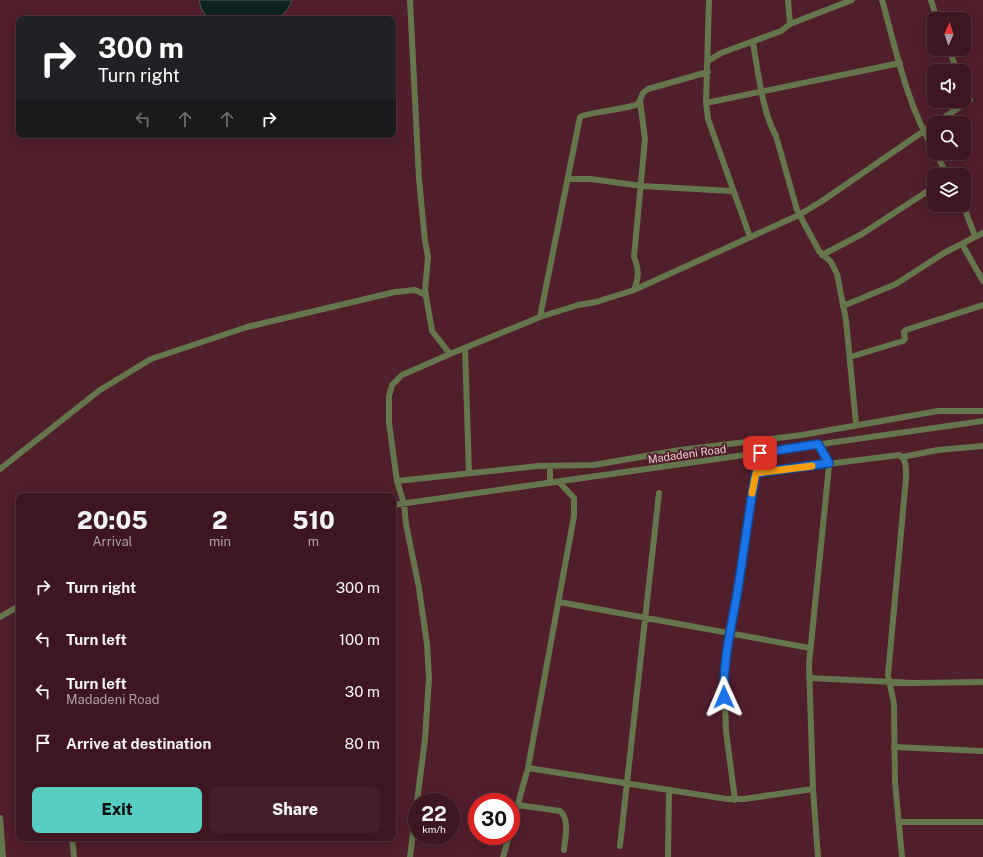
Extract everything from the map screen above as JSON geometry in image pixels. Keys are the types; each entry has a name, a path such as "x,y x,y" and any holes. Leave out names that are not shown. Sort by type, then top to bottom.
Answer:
{"street":[{"path":"410,0 418,179 428,257 425,283 426,295 432,331 450,354"},
{"path":"709,0 706,103 708,119 732,191 750,237"},
{"path":"788,0 790,24"},
{"path":"708,61 721,53 753,43 781,31 790,24 852,0"},
{"path":"882,0 900,63 923,132 927,138"},
{"path":"931,0 935,12"},
{"path":"753,43 762,92 799,215 822,255 834,266 843,306 850,357 856,424"},
{"path":"706,103 900,63"},
{"path":"634,290 639,269 634,257 642,186 645,139 640,101 643,93 648,88 708,72"},
{"path":"540,317 579,120 582,114 602,113 632,106 640,101"},
{"path":"947,116 958,108"},
{"path":"410,857 425,739 429,678 427,644 419,588 406,524 404,504 397,481 389,423 390,390 396,380 402,375 450,354 540,317 634,290 799,215 927,129"},
{"path":"568,179 591,179 642,186 732,191"},
{"path":"822,255 862,234 927,192"},
{"path":"966,212 975,236"},
{"path":"843,306 896,284 975,236 983,233"},
{"path":"962,244 983,281"},
{"path":"0,469 100,390 151,360 247,327 380,296 415,290 426,295"},
{"path":"850,357 903,341 906,339 904,332 906,330 983,305"},
{"path":"465,348 469,472"},
{"path":"397,481 469,472 550,466 594,465 687,449 802,435 856,424 907,418 938,412 983,411"},
{"name":"Madadeni Road","path":"396,505 983,421"},
{"path":"818,444 829,463 819,579 810,648 809,678 813,789 818,857"},
{"path":"735,800 726,731 724,688 729,634 756,473 896,454 902,457 938,450 983,446"},
{"path":"902,457 906,478 893,604 888,675 894,704 895,782 902,857"},
{"path":"550,466 550,483"},
{"path":"520,798 528,768 559,602 575,502 573,495 559,482"},
{"path":"620,846 659,493"},
{"path":"559,602 810,648"},
{"path":"0,617 16,608"},
{"path":"809,678 889,682 983,682"},
{"path":"894,746 983,751"},
{"path":"528,768 735,800 813,789"},
{"path":"668,857 669,790"},
{"path":"520,805 560,811 562,813 566,821 564,850"},
{"path":"0,818 3,857"},
{"path":"899,822 983,822"},
{"path":"72,841 74,857"},
{"path":"503,857 506,845"}],"water":[{"path":"199,0 292,0 288,9 281,16 206,16 201,8"}],"slow traffic":[{"path":"752,493 756,473 760,471 812,466"}],"route":[{"path":"724,697 724,674 729,627 735,606 756,473 760,471 799,468 829,463 818,444 760,453"}]}
